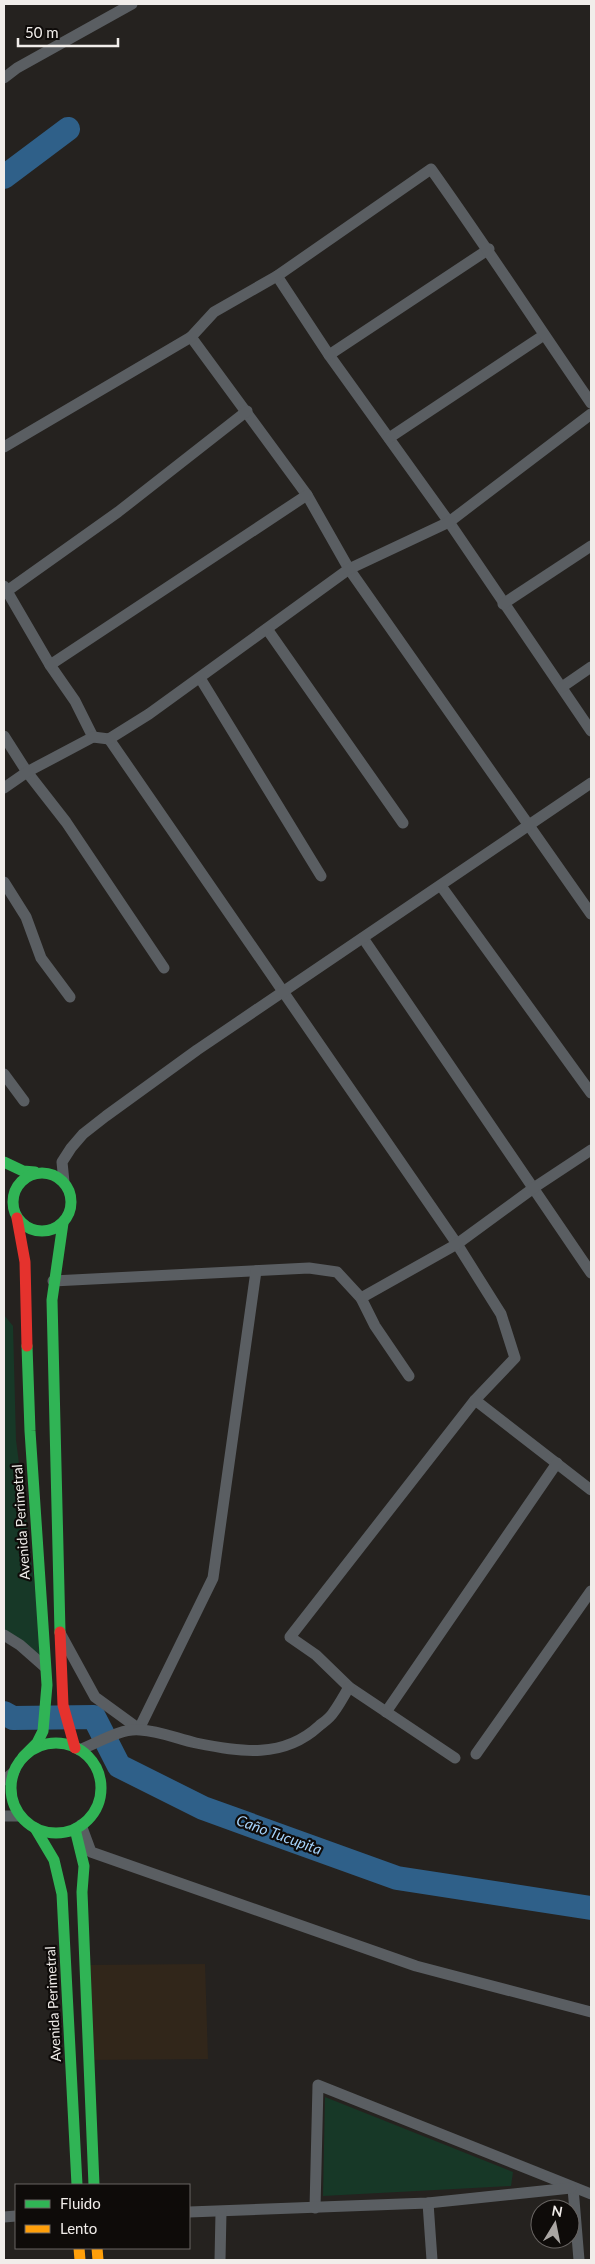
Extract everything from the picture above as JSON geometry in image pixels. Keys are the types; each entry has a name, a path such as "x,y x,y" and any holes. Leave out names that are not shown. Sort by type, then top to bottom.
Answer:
{"street":[{"path":"4,78 17,68 132,4"},
{"path":"4,448 191,337 214,312 277,276 431,169 489,250 591,403"},
{"path":"329,355 489,250"},
{"path":"277,276 329,355 449,522 591,731"},
{"path":"389,438 544,335"},
{"path":"191,337 307,494 349,569 591,914"},
{"path":"94,737 75,701 50,665 5,589 118,512 247,411"},
{"path":"4,788 27,772 94,737 109,739 200,678 349,569 449,522 591,414"},
{"path":"50,665 307,494"},
{"path":"504,604 591,546"},
{"path":"267,629 404,823"},
{"path":"562,687 591,667"},
{"path":"200,678 321,876"},
{"path":"4,736 27,772 66,822 164,968"},
{"path":"109,739 457,1244 501,1314 515,1358 475,1400 290,1637 316,1655 349,1687 455,1758"},
{"path":"64,1182 62,1162 83,1134 197,1050 441,886 591,782"},
{"path":"4,882 26,917 41,958 70,997"},
{"path":"441,886 591,1093"},
{"path":"363,938 535,1187 591,1273"},
{"path":"4,1074 24,1101"},
{"path":"362,1298 457,1244 535,1187 591,1150"},
{"path":"4,1162 23,1171 44,1172 55,1176 64,1182 70,1191 72,1200 71,1211 63,1223 53,1281 52,1373 59,1631 63,1705 68,1726 77,1749"},
{"path":"34,1172 25,1177 18,1184 14,1192 15,1213 28,1228 35,1230 45,1231 63,1223"},
{"name":"Avenida Perimetral","path":"4,1192 15,1213 26,1262 30,1431 45,1667 46,1702 44,1730 37,1743 23,1757"},
{"path":"53,1281 309,1268 337,1272 362,1298 375,1326 409,1376"},
{"path":"139,1730 213,1578 256,1271"},
{"path":"475,1400 591,1490"},
{"path":"386,1712 557,1463"},
{"path":"476,1754 591,1591"},
{"path":"59,1631 95,1697 139,1730"},
{"path":"4,1635 20,1645 45,1667"},
{"path":"77,1749 100,1742 117,1734 139,1730 171,1735 195,1743 252,1751 277,1749 298,1742 332,1715 349,1687"},
{"path":"4,1780 14,1772 23,1757 39,1747 48,1744 66,1744 86,1755 96,1768 101,1791 97,1807 78,1827 55,1833 35,1828 20,1816 11,1795 14,1772"},
{"path":"4,1816 20,1816"},
{"path":"78,1827 91,1852 416,1966 591,2012"},
{"path":"78,1827 84,1866 82,1892 94,2184"},
{"name":"Avenida Perimetral","path":"35,1828 54,1860 62,1894 77,2184"},
{"path":"315,2208 318,2085 591,2194"},
{"path":"190,2212 428,2203 573,2188"},
{"path":"573,2188 579,2260"},
{"path":"428,2203 432,2260"},
{"path":"220,2260 221,2212"}],"shaded area":[{"path":"205,1964 208,2059 90,2060 86,1965"}],"green space":[{"path":"4,1315 13,1326 16,1440 45,1667 4,1635"},
{"path":"325,2097 513,2172 511,2186 323,2196"}],"waterway":[{"name":"Caño Tucupita","path":"4,177 68,129"},
{"name":"Caño Tucupita","path":"4,1713 13,1718 94,1717 119,1766 203,1808 397,1878 591,1908"}],"traffic: fast":[{"path":"4,1162 23,1171 35,1172"},
{"path":"36,1173 48,1173 63,1181 71,1196 71,1202 71,1208 63,1223 48,1231 36,1231 21,1223 13,1208 13,1196 21,1181 36,1173"},
{"path":"60,1632 52,1300 63,1223"},
{"path":"23,1757 37,1743 43,1731 47,1685 30,1431 27,1346"},
{"path":"56,1743 73,1747 88,1756 97,1771 101,1788 97,1805 88,1820 73,1829 56,1833 39,1829 24,1820 15,1805 11,1788 15,1771 24,1756 39,1747 56,1743"},
{"path":"35,1828 54,1860 62,1894 77,2184"},
{"path":"75,1829 84,1866 82,1892 94,2184"}],"traffic: slow":[{"path":"79,2249 80,2260"},
{"path":"97,2249 98,2260"}],"traffic: jam":[{"path":"17,1218 25,1262 27,1346"},
{"path":"60,1632 63,1705 75,1748"}]}
